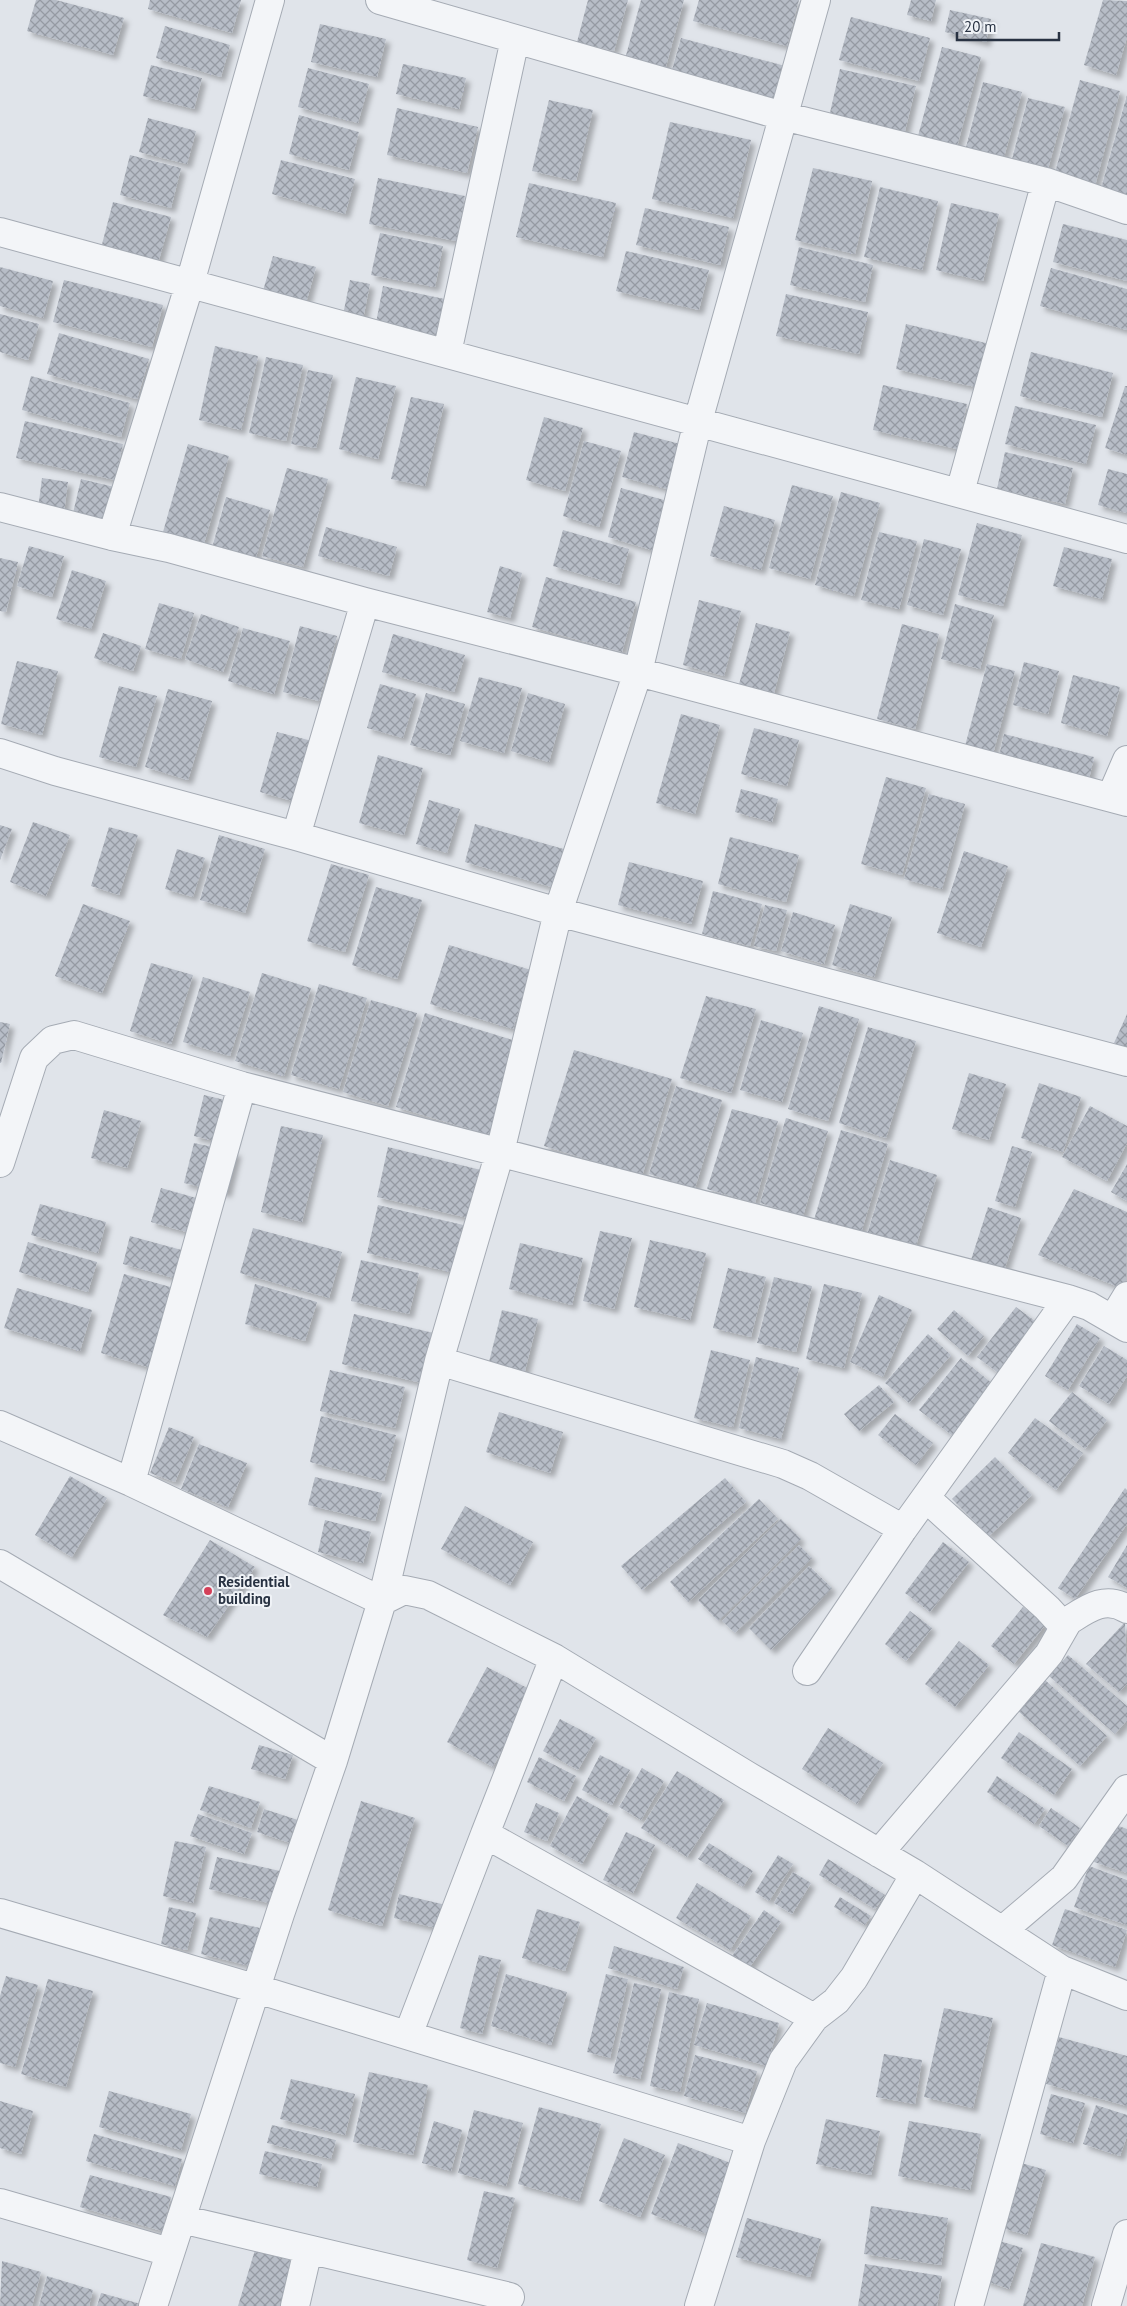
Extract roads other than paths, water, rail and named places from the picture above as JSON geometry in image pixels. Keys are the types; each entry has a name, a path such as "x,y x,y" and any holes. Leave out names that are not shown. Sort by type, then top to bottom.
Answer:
{"street":[{"path":"112,536 190,284 270,0"},
{"path":"380,0 783,116 1046,182 1127,210"},
{"path":"153,2306 256,1989 334,1760 382,1601 439,1361 500,1152 558,912 638,672 698,421 816,0"},
{"path":"447,353 514,39"},
{"path":"960,492 1046,182"},
{"path":"0,232 1127,539"},
{"path":"0,507 112,536 169,548 366,602 1119,800 1127,760"},
{"path":"296,836 366,602"},
{"path":"0,753 55,771 296,836 558,912 1127,1062"},
{"path":"0,1163 34,1058 53,1040 74,1035 242,1086 1068,1299 1088,1306 1120,1324 1127,1296"},
{"path":"131,1482 242,1086"},
{"path":"807,1671 903,1529 1068,1299"},
{"path":"439,1361 783,1464 810,1476 903,1529"},
{"path":"0,1425 131,1482 382,1601"},
{"path":"926,1498 1059,1621 1068,1621"},
{"path":"0,1564 334,1760"},
{"path":"382,1601 404,1590 428,1595 554,1658 914,1874 1062,1970 1127,1996"},
{"path":"879,1853 1049,1654 1068,1621 1093,1605 1108,1603 1127,1609"},
{"path":"408,2035 554,1658"},
{"path":"1003,1930 1064,1878 1127,1789"},
{"path":"485,1834 814,2018"},
{"path":"699,2306 751,2141 783,2061 814,2018 836,2001 854,1978 914,1874"},
{"path":"0,1913 408,2035 751,2141"},
{"path":"969,2306 1062,1970"},
{"path":"0,2203 169,2252"},
{"path":"181,2219 510,2297"},
{"path":"1106,2306 1127,2234"},
{"path":"295,2306 308,2250"}],"place":[{"name":"Residential building","path":"208,1591"}]}
